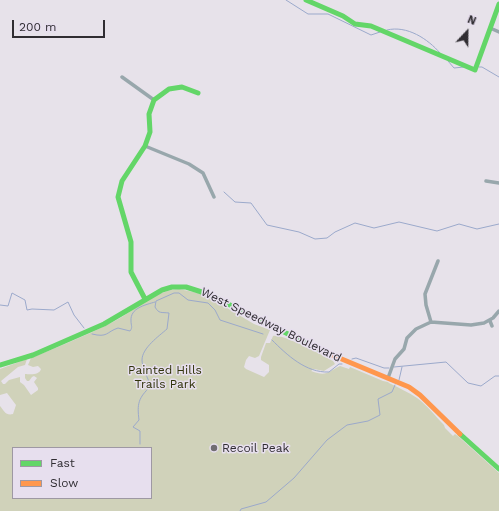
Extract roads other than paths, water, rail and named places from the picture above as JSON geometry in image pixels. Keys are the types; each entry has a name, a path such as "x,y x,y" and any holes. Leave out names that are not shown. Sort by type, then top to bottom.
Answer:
{"main road":[{"path":"306,0 343,16 355,24 371,26 384,31 474,70 499,4"},
{"path":"145,299 131,272 131,242 118,197 122,181 145,146 150,132 149,114 154,100 168,89 182,87 198,93"},
{"name":"West Speedway Boulevard","path":"0,365 33,355 104,324 162,290 172,287 193,288 219,299 319,350 409,387 420,394 462,436 499,469"}],"street":[{"path":"490,28 499,32"},
{"path":"122,78 154,100"},
{"path":"145,146 189,164 203,173 214,198"},
{"path":"486,181 499,183"},
{"path":"431,322 426,305 425,294 438,261"},
{"path":"388,378 395,360 404,349 407,338 416,329 431,322 471,325 490,321 499,311"},
{"path":"490,321 492,326"}],"waterway":[{"path":"286,0 308,14 328,14 371,35 380,32"},
{"path":"387,30 395,29 409,31 416,34 423,38 440,53"},
{"path":"448,61 454,68 464,67"},
{"path":"479,67 482,67 499,77"},
{"path":"224,192 235,202 251,203 267,225 299,232 315,239 327,238 335,232 355,223 374,228 399,222 437,231 459,224 477,229 499,224"},
{"path":"0,305 8,306 12,293 25,300 27,310 54,310 68,302 74,315 84,328"},
{"path":"140,444 140,431 133,427 139,420 139,402 143,394 151,386 145,373 142,360 148,347 167,329 169,313 158,311 155,307 156,301 174,293 179,293 188,300 208,303 215,310 220,320 263,334"},
{"path":"92,334 104,335 118,328 130,331 132,327 131,317 133,313 139,308 155,302"},
{"path":"272,340 291,357 312,370 329,372 339,364 342,364"},
{"path":"352,359 356,358 384,368 389,368"},
{"path":"394,367 446,362 468,383 481,386 495,376 499,376"},
{"path":"399,380 402,367"},
{"path":"240,511 241,509 266,502 294,478 327,440 347,425 368,421 380,415 378,399 392,392 395,385"}],"place":[{"name":"Recoil Peak","path":"214,448"}],"park label":[{"name":"Painted Hills Trails Park","path":"165,377"}]}
